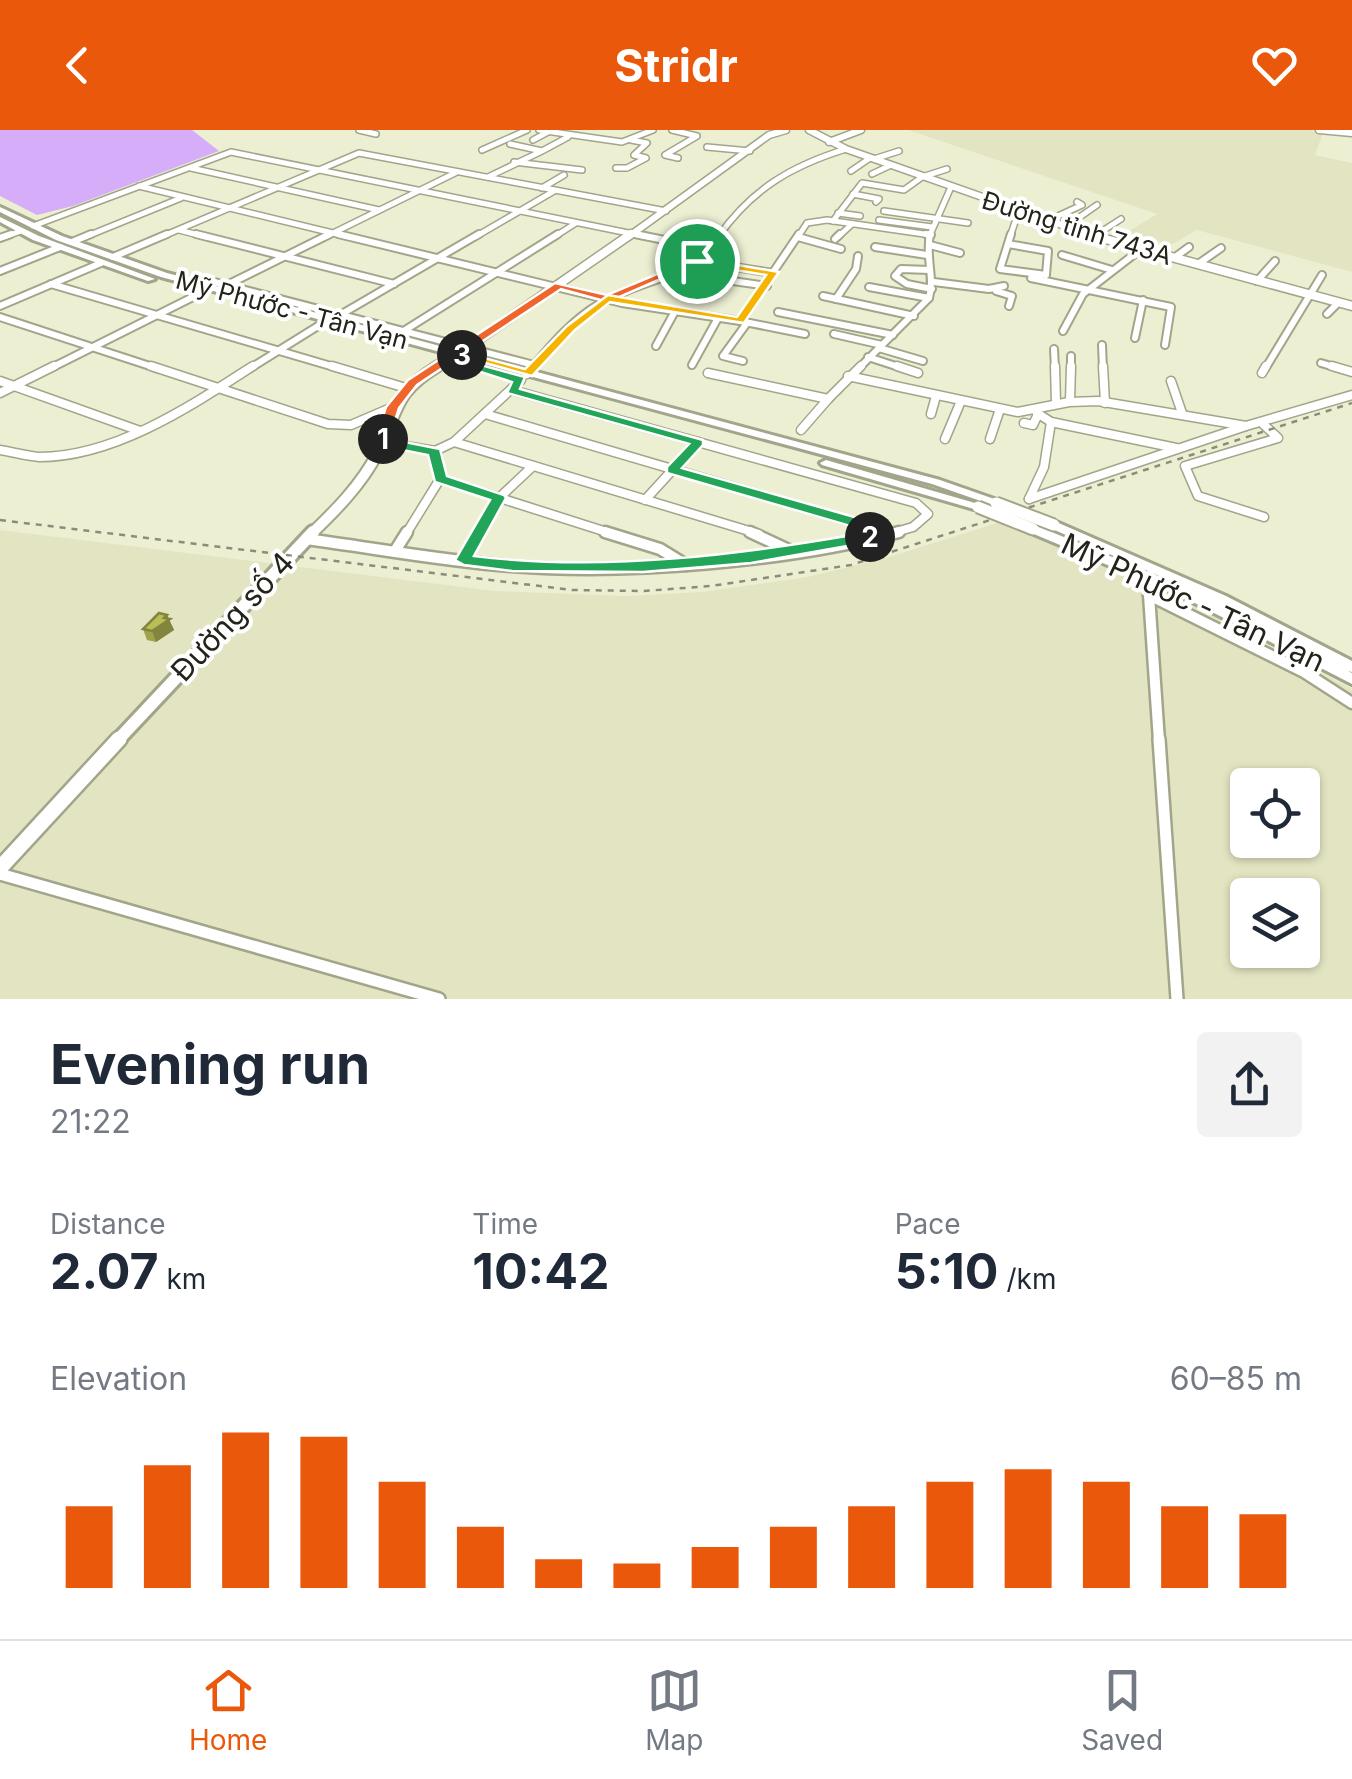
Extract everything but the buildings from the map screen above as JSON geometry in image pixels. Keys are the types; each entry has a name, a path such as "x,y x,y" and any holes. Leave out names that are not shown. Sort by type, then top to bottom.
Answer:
{"main road":[{"name":"Mỹ Phước - Tân Vạn","path":"0,209 72,242 318,326 458,354"},
{"name":"Mỹ Phước - Tân Vạn","path":"0,219 100,262 936,482 1134,558 1352,667"},
{"name":"Mỹ Phước - Tân Vạn","path":"527,373 978,507 1184,592 1352,679"}],"street":[{"path":"360,130 376,134"},
{"path":"482,150 527,130"},
{"path":"539,130 647,143 634,156 646,158 627,168 616,168"},
{"path":"635,130 649,131"},
{"path":"672,130 694,134 704,130"},
{"name":"Đường số 4","path":"0,871 358,484 382,442 393,407 406,388 559,286 769,135 786,130"},
{"name":"Đường tỉnh 743A","path":"809,130 846,149 1045,222 1352,306"},
{"path":"829,142 861,130"},
{"path":"1322,130 1352,133"},
{"path":"625,150 628,141 649,131"},
{"path":"533,140 548,132"},
{"path":"678,158 665,155 696,137 694,134"},
{"path":"488,177 571,136"},
{"path":"510,144 542,151"},
{"path":"706,146 750,151"},
{"path":"382,442 435,452 454,442 608,299 677,273 697,261 740,206 765,186 797,164 846,149"},
{"path":"851,171 872,158 899,151"},
{"path":"33,226 231,152 708,250"},
{"path":"113,257 359,153 666,211"},
{"path":"513,162 532,166 526,170"},
{"path":"513,162 582,170"},
{"path":"872,174 891,165"},
{"path":"188,168 379,210"},
{"path":"834,221 862,183 904,190 922,176 947,169"},
{"path":"227,285 458,172"},
{"path":"542,188 564,175"},
{"path":"139,186 608,299 805,334"},
{"path":"802,430 848,376 914,316 931,290 926,255 951,188"},
{"path":"340,316 556,190"},
{"path":"853,194 879,198 876,202"},
{"path":"72,242 184,197"},
{"path":"1045,222 1082,206 1076,202"},
{"path":"1064,228 1097,205"},
{"path":"884,211 932,232 960,252"},
{"path":"838,213 860,216"},
{"path":"1008,244 1049,252 1046,275 1001,270 1008,244 1015,222 1026,215"},
{"path":"1093,237 1121,219"},
{"path":"879,220 932,232"},
{"path":"743,361 723,356 807,223 834,221 932,232 968,223"},
{"path":"402,332 576,223"},
{"path":"835,240 852,224"},
{"path":"178,229 394,284"},
{"path":"877,237 886,229"},
{"path":"0,238 21,230"},
{"path":"798,236 841,249"},
{"path":"0,271 60,247"},
{"path":"875,247 926,255"},
{"path":"1174,258 1190,247"},
{"path":"1198,264 1221,248"},
{"path":"1063,332 1068,317 1090,288 1141,250"},
{"path":"1062,255 1112,270"},
{"path":"816,319 856,269 858,256"},
{"path":"697,261 773,272"},
{"path":"1258,281 1275,261"},
{"path":"0,306 100,262"},
{"path":"930,270 901,269 895,276 907,284 931,290"},
{"path":"677,273 767,286"},
{"path":"1262,373 1322,275"},
{"path":"1031,278 1174,309 1165,345"},
{"path":"0,393 158,315 198,288 204,279 402,332 458,354 527,373"},
{"path":"51,284 406,388"},
{"path":"868,287 931,290 1004,286"},
{"path":"989,289 1012,296 1009,306"},
{"path":"823,296 914,316"},
{"path":"1134,338 1143,300"},
{"path":"1328,314 1338,302"},
{"path":"656,346 674,312"},
{"path":"778,312 893,334"},
{"path":"0,317 340,425 362,421 393,407"},
{"path":"692,365 718,318"},
{"path":"0,450 35,458 96,450 140,430 318,326"},
{"path":"834,334 923,361"},
{"path":"1102,345 1106,403"},
{"path":"1054,349 1056,403"},
{"path":"1070,401 1071,356"},
{"path":"868,357 918,373"},
{"path":"1322,363 1352,372"},
{"path":"708,373 828,399"},
{"path":"848,376 961,402 1038,413 1051,422 1179,448"},
{"path":"0,380 140,430"},
{"path":"1171,381 1182,413"},
{"path":"306,539 552,568 686,564 875,536 920,524 928,514 916,503 512,390"},
{"path":"1051,422 1044,466 1029,499 1352,395"},
{"path":"931,414 936,396"},
{"path":"1024,423 1034,425 1038,413 1056,403 1070,401 1182,413 1246,426"},
{"path":"945,439 961,402"},
{"path":"990,439 1000,409"},
{"path":"485,414 860,524 875,536"},
{"path":"1264,424 1278,438 1185,466 1198,496 1264,516"},
{"path":"454,442 768,537 791,551"},
{"path":"645,500 698,442"},
{"path":"394,551 440,479 435,452"},
{"path":"464,560 498,498 533,466"},
{"path":"440,479 660,549 686,564"},
{"path":"1176,999 1149,595 1304,672 1352,703"},
{"path":"0,871 439,999"}],"shaded area":[{"path":"0,130 192,130 219,151 73,206 37,215 0,196"},
{"path":"908,130 1323,133 1315,155 1352,163 1352,272 1197,230 1171,245 1126,233 1157,214"},
{"path":"1000,522 1157,587 1352,689 1352,999 0,999 0,530 495,591 627,596 702,592 807,577 886,558"}],"railway":[{"path":"0,520 572,590 644,591 711,586 851,565 1352,403"}],"route":[{"path":"697,261 608,299 559,286 418,378 401,394 382,442 435,452 440,479 498,498 464,560 512,566 643,567 751,558 875,536 860,524 672,470 698,442 512,390 521,380 449,360 458,354 527,374 571,328 608,299 740,321 773,272 697,261"}]}
